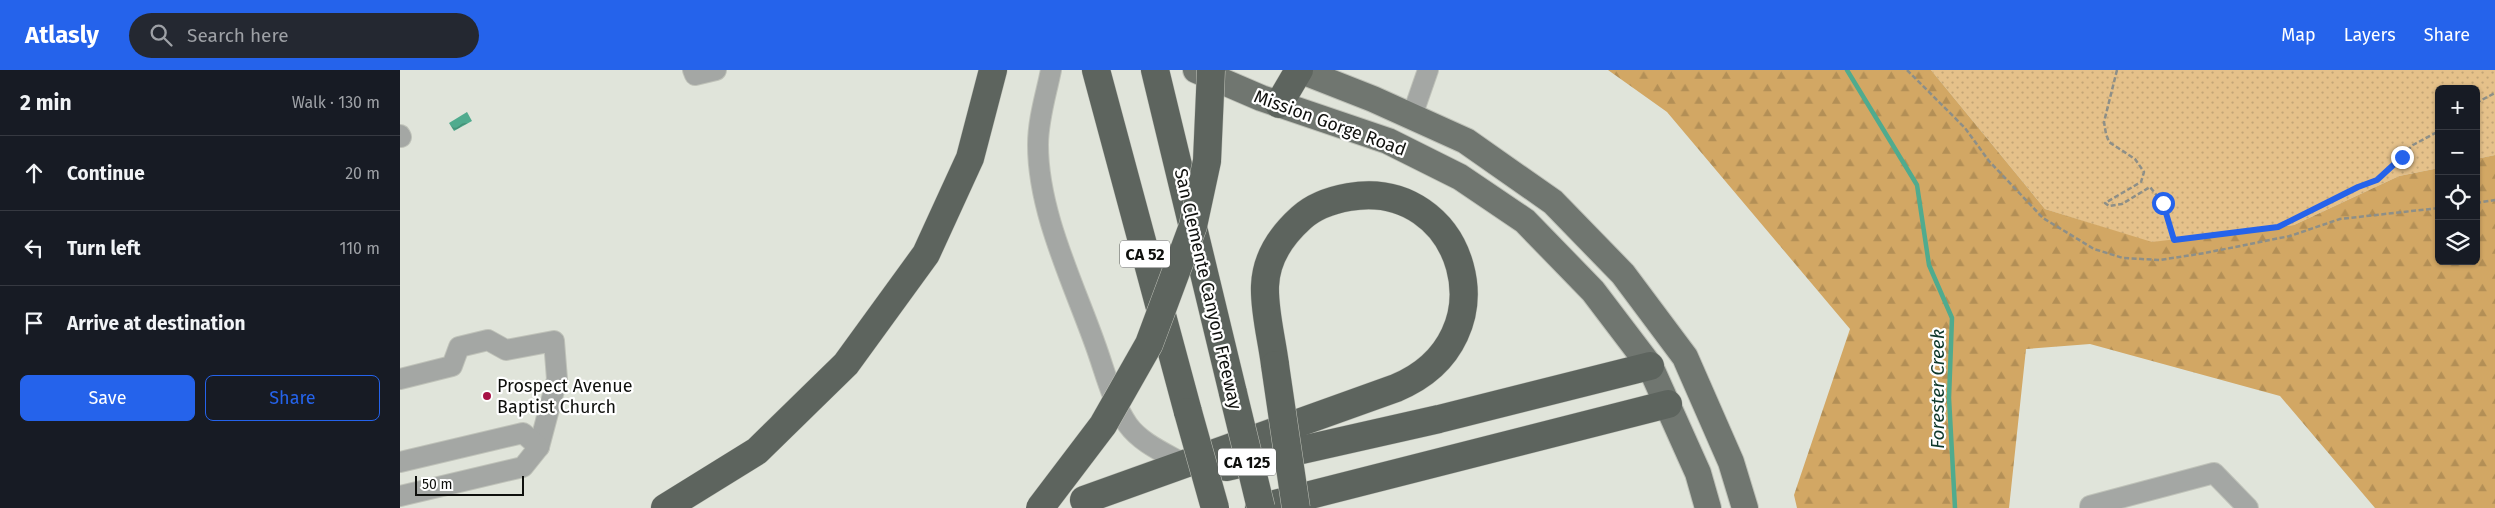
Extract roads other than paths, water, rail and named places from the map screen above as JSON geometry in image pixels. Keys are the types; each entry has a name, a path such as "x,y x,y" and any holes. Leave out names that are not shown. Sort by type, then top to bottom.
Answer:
{"highway":[{"path":"665,508 757,451 846,364 926,254 970,158 993,70"},
{"name":"CA 52","path":"1096,70 1215,508"},
{"name":"San Clemente Canyon Freeway","path":"1155,70 1260,508"},
{"path":"1040,508 1103,426 1149,344 1193,226 1207,160 1211,70"},
{"path":"1279,104 1299,70"},
{"path":"1084,500 1184,464 1396,388 1416,380 1430,368 1448,349 1459,327 1464,304 1463,276 1454,249 1437,225 1420,211 1394,199 1364,194 1335,199 1307,213 1286,231 1270,257 1265,286 1275,365 1296,508"},
{"name":"CA 125","path":"1047,508 1439,419 1650,366"},
{"path":"1260,508 1668,404"}],"main road":[{"name":"Mission Gorge Road","path":"1196,70 1279,104 1388,141 1460,177 1525,221 1593,291 1650,366 1698,473 1708,508"},
{"name":"Mission Gorge Road","path":"1299,70 1412,116 1466,141 1553,202 1623,274 1685,357 1731,462 1745,508"},
{"name":"CA 125","path":"1650,366 1685,357"},
{"path":"1668,404 1703,395"}],"street":[{"path":"1051,70 1041,112 1038,145 1047,203 1061,251 1107,382 1128,425 1148,443 1184,464"},
{"path":"1412,116 1428,70"},
{"path":"400,379 452,366 459,348 488,340 506,350 554,341 557,378 539,447 524,467 400,496"},
{"path":"400,462 523,433 539,447"},
{"path":"2090,507 2214,473 2248,508"}],"water":[{"path":"467,112 472,121 454,131 449,123"}],"waterway":[{"name":"Forester Creek","path":"1847,70 1917,185 1929,265 1952,318 1949,398 1955,508"}],"place":[{"name":"Prospect Avenue Baptist Church","path":"487,396"}]}
